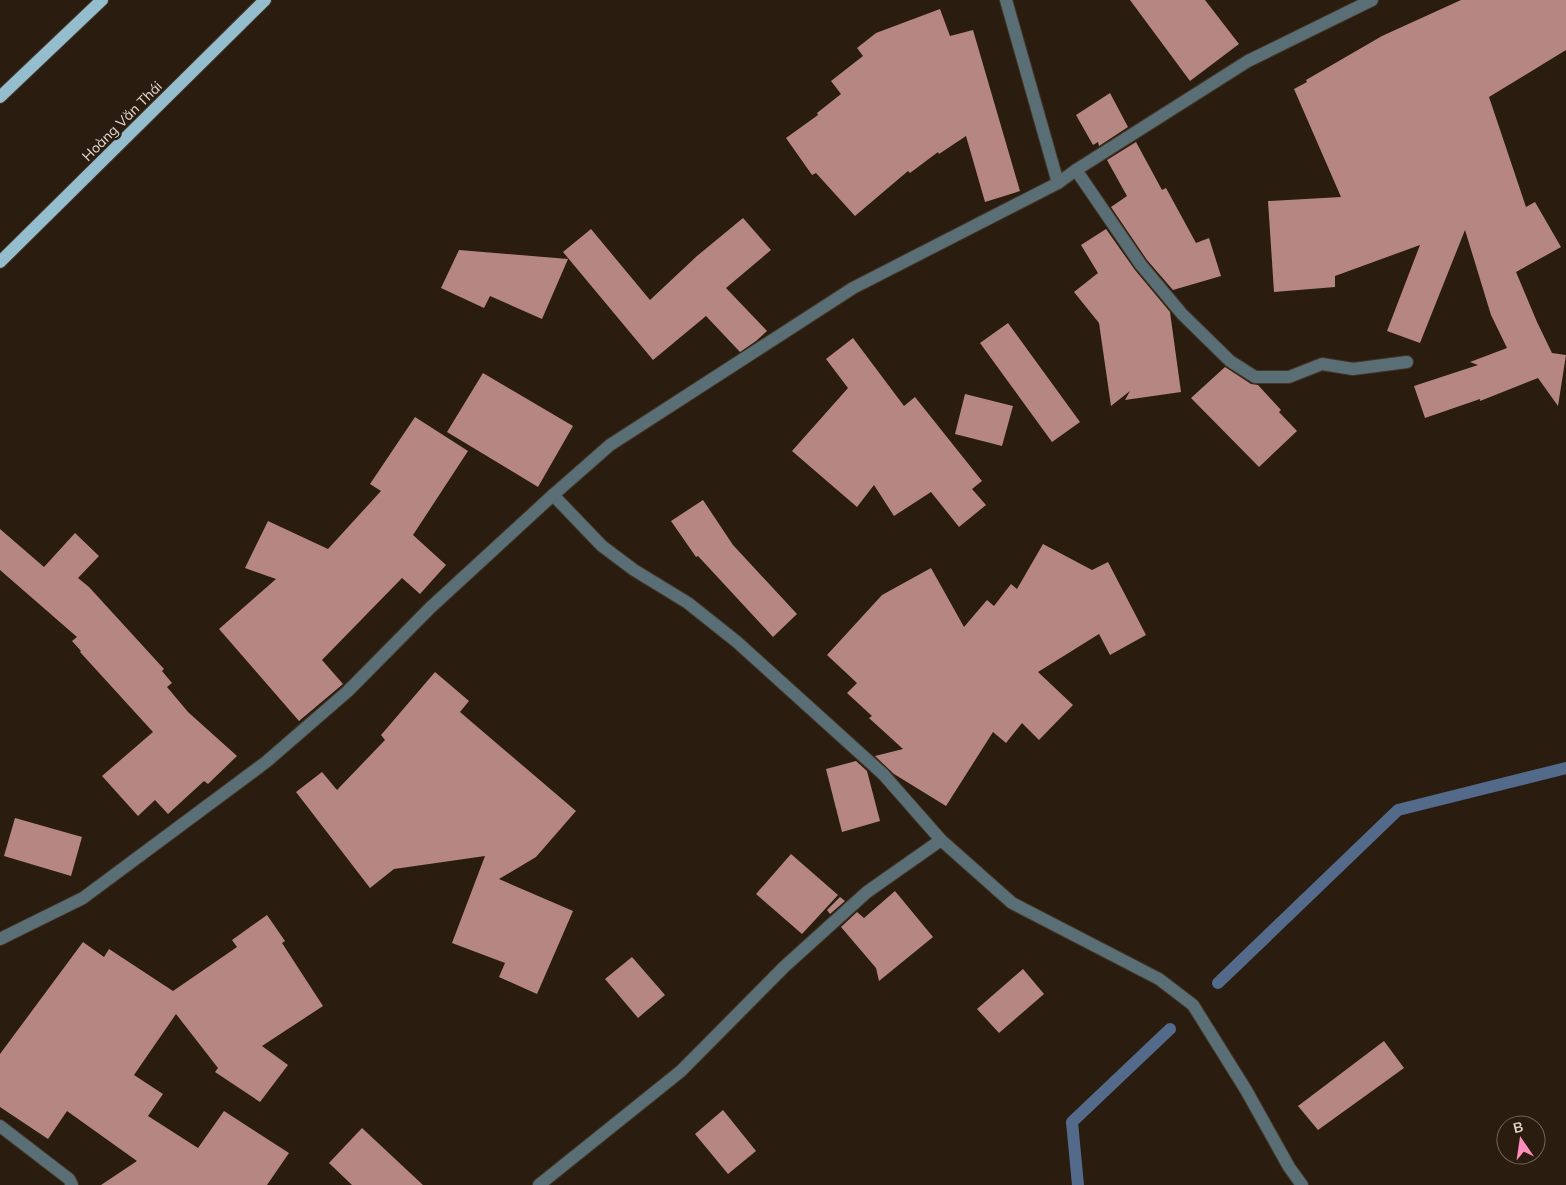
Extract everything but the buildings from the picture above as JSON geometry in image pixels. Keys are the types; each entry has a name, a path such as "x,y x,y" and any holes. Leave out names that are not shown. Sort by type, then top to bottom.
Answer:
{"main road":[{"path":"0,97 102,0"},
{"name":"Hoàng Văn Thái","path":"0,262 265,0"}],"street":[{"path":"1006,0 1058,184"},
{"path":"0,939 82,898 266,762 348,691 430,608 610,445 853,288 1058,184 1076,170 1248,61 1372,0"},
{"path":"1076,170 1141,265 1182,314 1230,361 1256,377 1289,377 1322,364 1354,369 1407,362"},
{"path":"553,495 602,546 634,570 688,603 737,642 883,774 942,840 1012,903 1159,978 1193,1005 1246,1090 1289,1167 1302,1185"},
{"path":"539,1185 681,1071 784,967 868,892 942,840"},
{"path":"0,1126 69,1179 72,1185"}],"waterway":[{"path":"1218,983 1398,810 1566,768"},
{"path":"1078,1185 1072,1122 1170,1029"}]}
